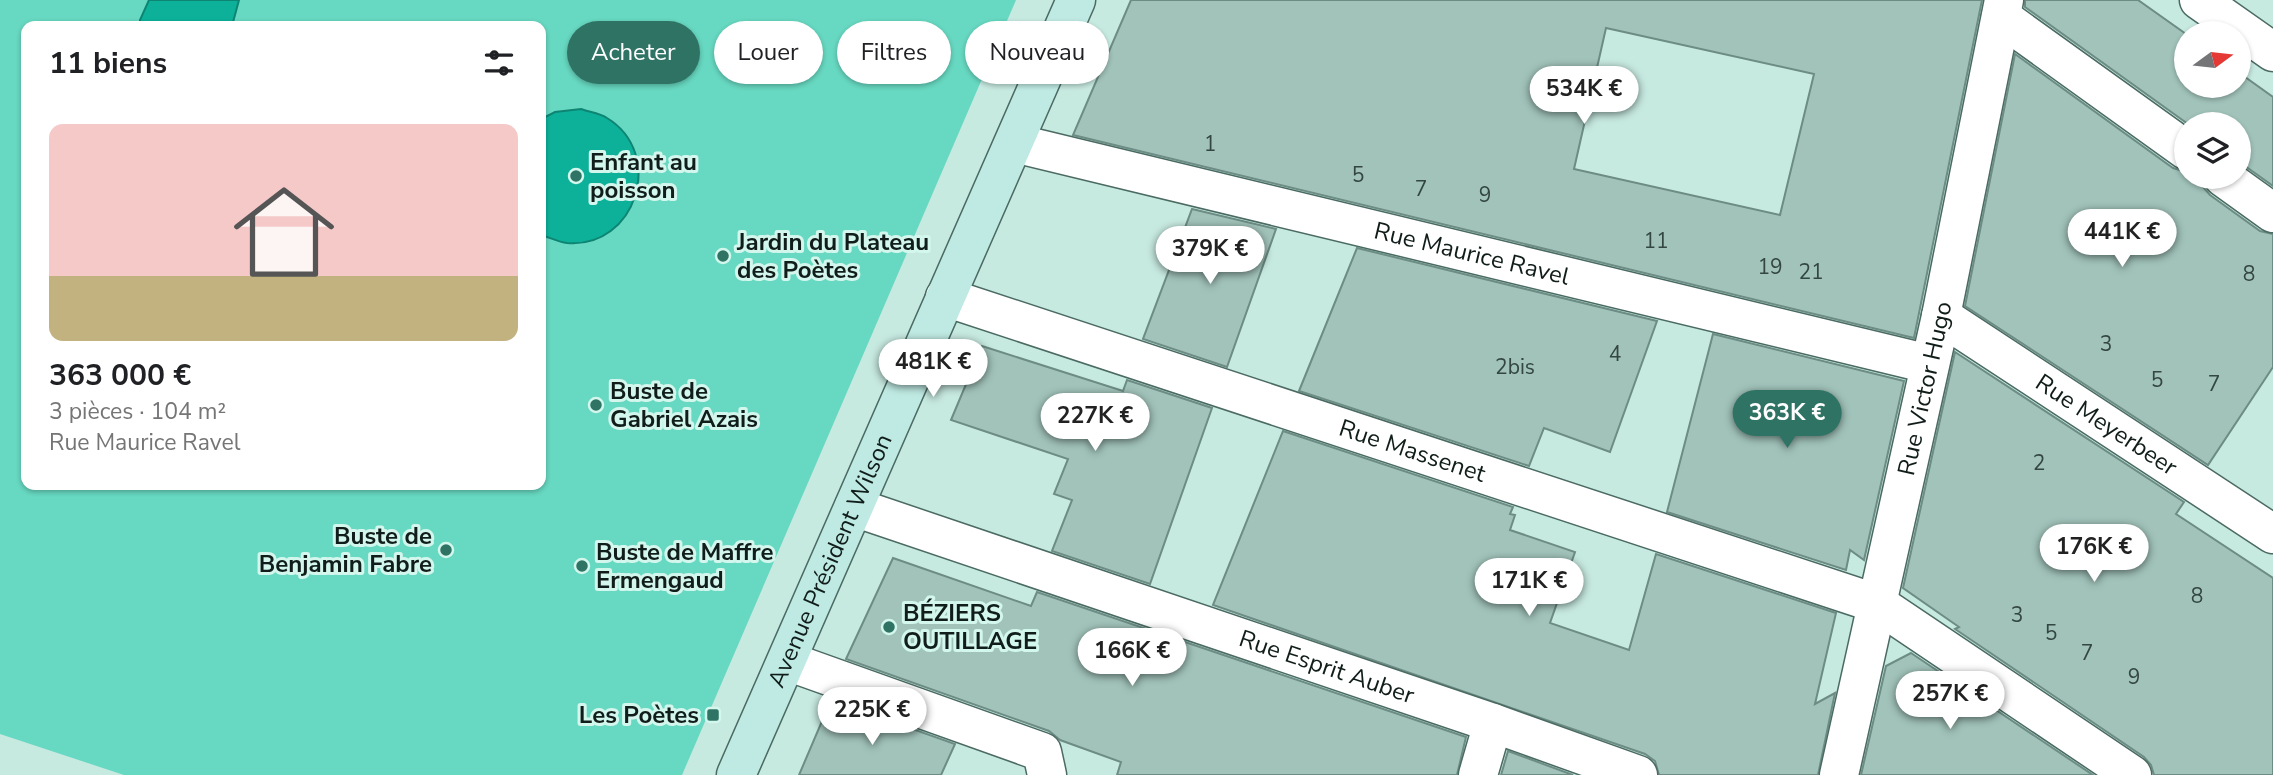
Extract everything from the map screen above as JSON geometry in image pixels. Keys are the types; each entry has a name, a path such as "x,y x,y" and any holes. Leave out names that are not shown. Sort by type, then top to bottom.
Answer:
{"main road":[{"name":"Avenue Président Wilson","path":"736,775 1076,0"}],"street":[{"path":"2199,0 2273,52"},
{"path":"2003,8 2174,141"},
{"name":"Rue Victor Hugo","path":"1839,775 1941,316 2003,8"},
{"name":"Rue Maurice Ravel","path":"1014,143 1929,364"},
{"path":"2240,189 2273,213"},
{"name":"Rue Massenet","path":"945,298 1878,604 2132,775"},
{"name":"Rue Meyerbeer","path":"1941,316 2273,534"},
{"name":"Rue Esprit Auber","path":"854,507 1493,723 1638,775"},
{"path":"787,660 1042,752 1047,775"},
{"path":"1478,775 1493,723"}],"shaded area":[{"name":"Jardin du Plateau des Poètes","path":"0,0 1016,0 1007,21 965,21 965,84 980,84 682,775 124,775 0,734"},
{"path":"149,0 239,0 233,21 140,20"},
{"path":"581,109 604,116 625,134 635,154 638,175 635,196 626,216 611,231 591,241 567,243 546,237 546,116 555,112"}],"building":[{"path":"1131,0 1982,0 1914,338 1073,135 1095,84 1109,84 1109,51","holes":["1606,28 1814,74 1780,215 1574,169"]},
{"path":"2025,0 2138,0 2174,26 2174,98 2251,98 2251,81 2273,97 2273,186 2251,170 2251,112 2174,114 2025,7"},
{"path":"2015,54 2174,168 2174,189 2205,189 2260,231 2273,234 2273,367 2208,465 1965,306"},
{"path":"1192,209 1276,229 1227,367 1143,339"},
{"path":"1357,248 1657,321 1610,452 1544,428 1529,466 1299,391"},
{"path":"1713,334 1904,381 1864,560 1850,550 1846,570 1667,512"},
{"path":"982,346 1123,391 1127,380 1212,408 1150,584 1052,551 1072,500 1054,494 1068,459 951,420"},
{"path":"1955,352 2184,502 2176,514 2273,578 2273,775 2154,775 2151,765 2144,757 1955,629 1959,627 1903,588"},
{"path":"1283,431 1513,507 1510,514 1515,515 1510,530 1575,552 1550,623 1629,650 1656,554 1836,613 1815,704 1835,693 1818,775 1659,775 1655,761 1645,754 1213,605"},
{"path":"893,558 1031,606 1037,592 1466,737 1457,775 1117,775 1121,762 1060,740 1049,731 846,659"},
{"path":"1911,653 2093,775 1861,775 1886,666"},
{"path":"831,700 955,744 941,775 799,775"},
{"path":"1508,751 1573,775 1501,775"}],"place":[{"name":"Enfant au poisson","path":"576,176"},
{"name":"Jardin du Plateau des Poètes","path":"723,256"},
{"name":"Buste de Gabriel Azais","path":"596,405"},
{"name":"Buste de Benjamin Fabre","path":"446,550"},
{"name":"Buste de Maffre Ermengaud","path":"582,566"},
{"name":"BÉZIERS OUTILLAGE","path":"889,627"},
{"name":"Les Poètes","path":"713,715"}]}
